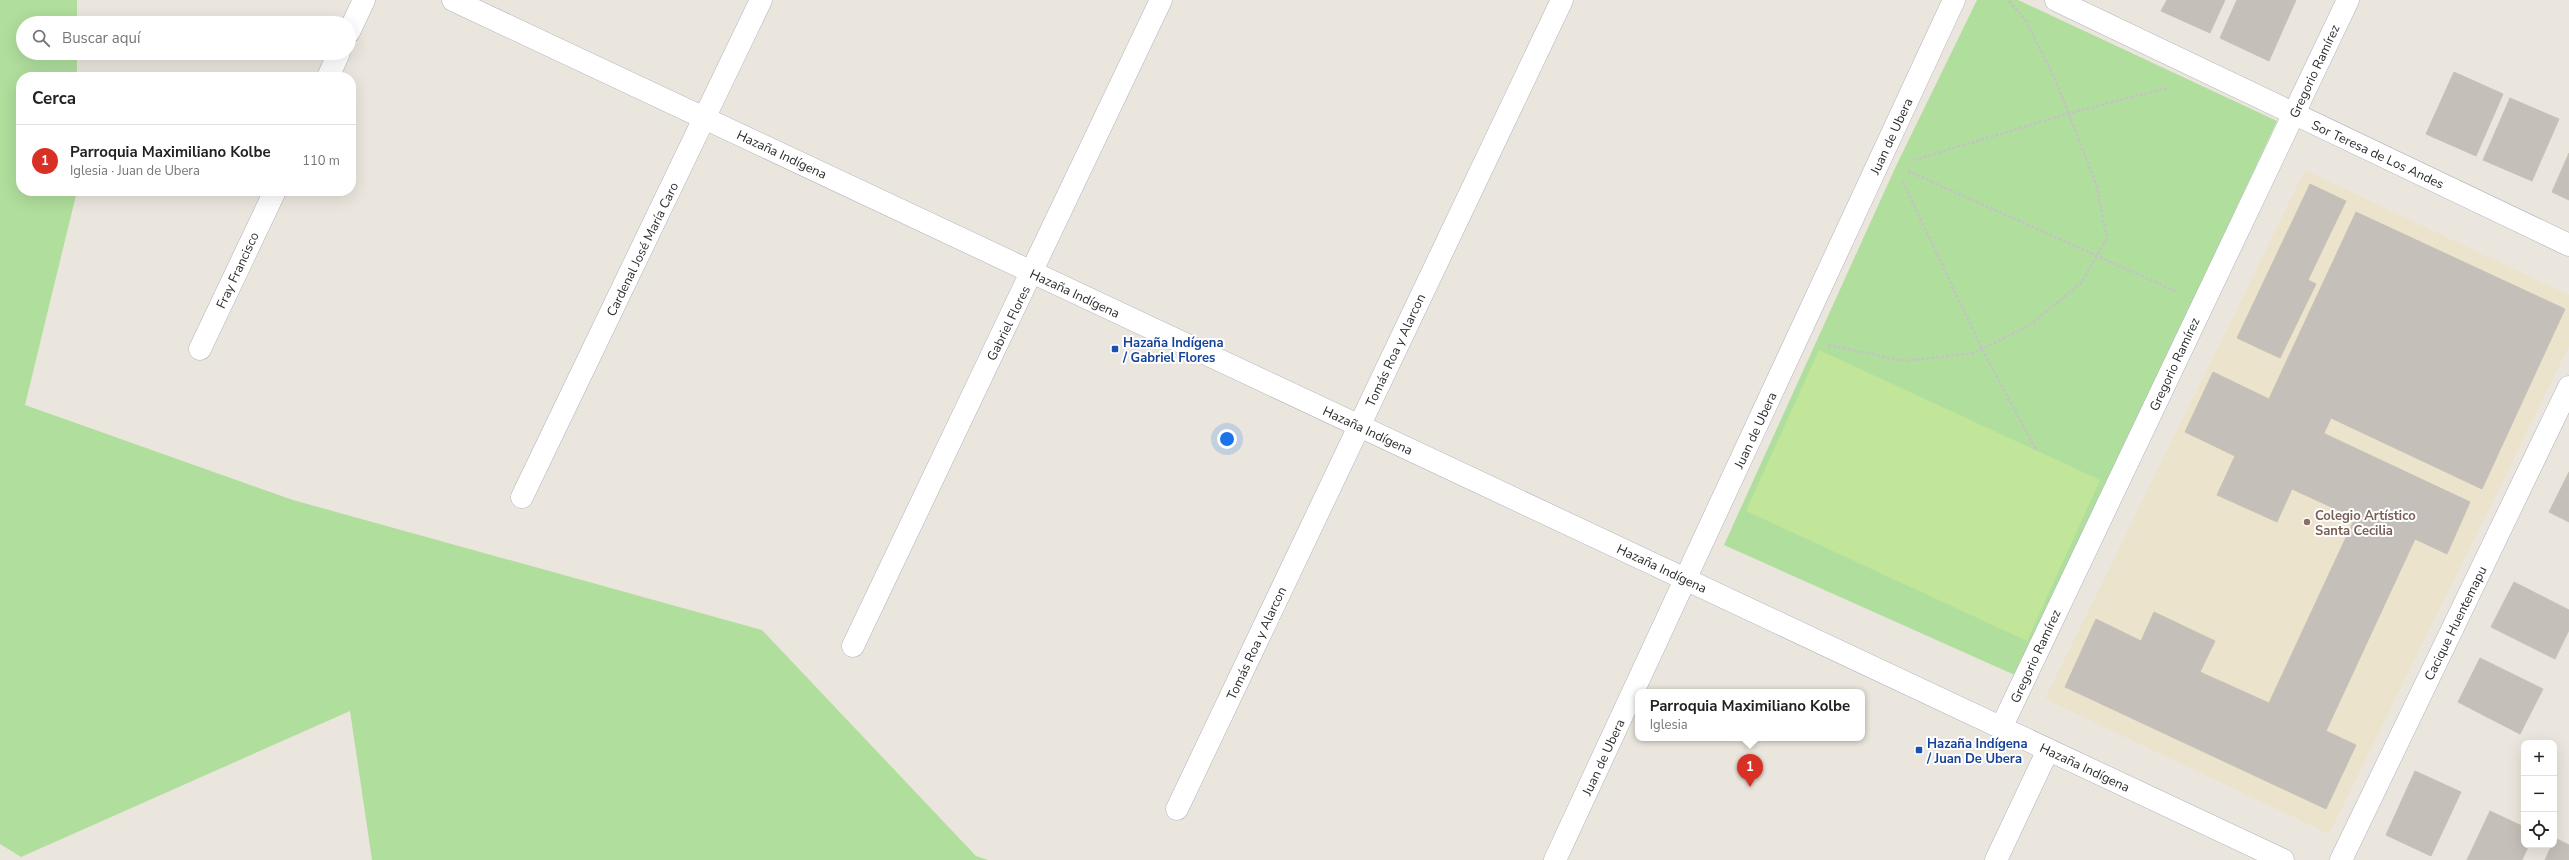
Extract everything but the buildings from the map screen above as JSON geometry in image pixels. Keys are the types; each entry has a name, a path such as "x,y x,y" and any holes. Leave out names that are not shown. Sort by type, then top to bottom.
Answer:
{"street":[{"path":"356,17 364,0"},
{"name":"Hazaña Indígena","path":"454,0 2283,860"},
{"name":"Cardenal José María Caro","path":"522,498 761,0"},
{"name":"Gabriel Flores","path":"853,646 1161,0"},
{"name":"Tomás Roa y Alarcon","path":"1176,809 1562,0"},
{"name":"Juan de Ubera","path":"1555,860 1954,0"},
{"name":"Sor Teresa de Los Andes","path":"2056,0 2569,245"},
{"name":"Gregorio Ramírez","path":"2001,728 2348,0"},
{"path":"330,72 336,60"},
{"name":"Fray Francisco","path":"200,349 272,196"},
{"name":"Cacique Huentemapu","path":"2341,860 2569,387"},
{"path":"1996,860 2048,750"}],"path":[{"path":"1797,339 1904,361 1974,353 2030,325 2081,283 2107,238 2096,184 2070,113 2026,21 2008,0"},
{"path":"1911,161 2070,113 2170,88"},
{"path":"1903,169 2203,304"},
{"path":"1902,180 1982,349 2036,450"}],"shaded area":[{"name":"Colegio Artístico Santa Cecilia","path":"2305,170 2569,295 2569,346 2329,834 2045,699"}],"green space":[{"path":"0,0 77,0 77,16 16,16 16,60 77,60 77,72 16,72 16,196 76,196 25,405 293,500 762,630 976,856 988,860 372,860 350,711 21,857 0,844"},
{"path":"1977,0 2018,0 2277,121 2017,676 1724,545 1896,166"},
{"path":"1819,350 2100,480 2027,641 1746,511"}],"place":[{"name":"Hazaña Indígena / Gabriel Flores","path":"1115,349"},
{"name":"Colegio Artístico Santa Cecilia","path":"2307,522"},
{"name":"Hazaña Indígena / Juan De Ubera","path":"1919,750"},
{"name":"Parroquia Maximiliano Kolbe","path":"1750,787"}]}
